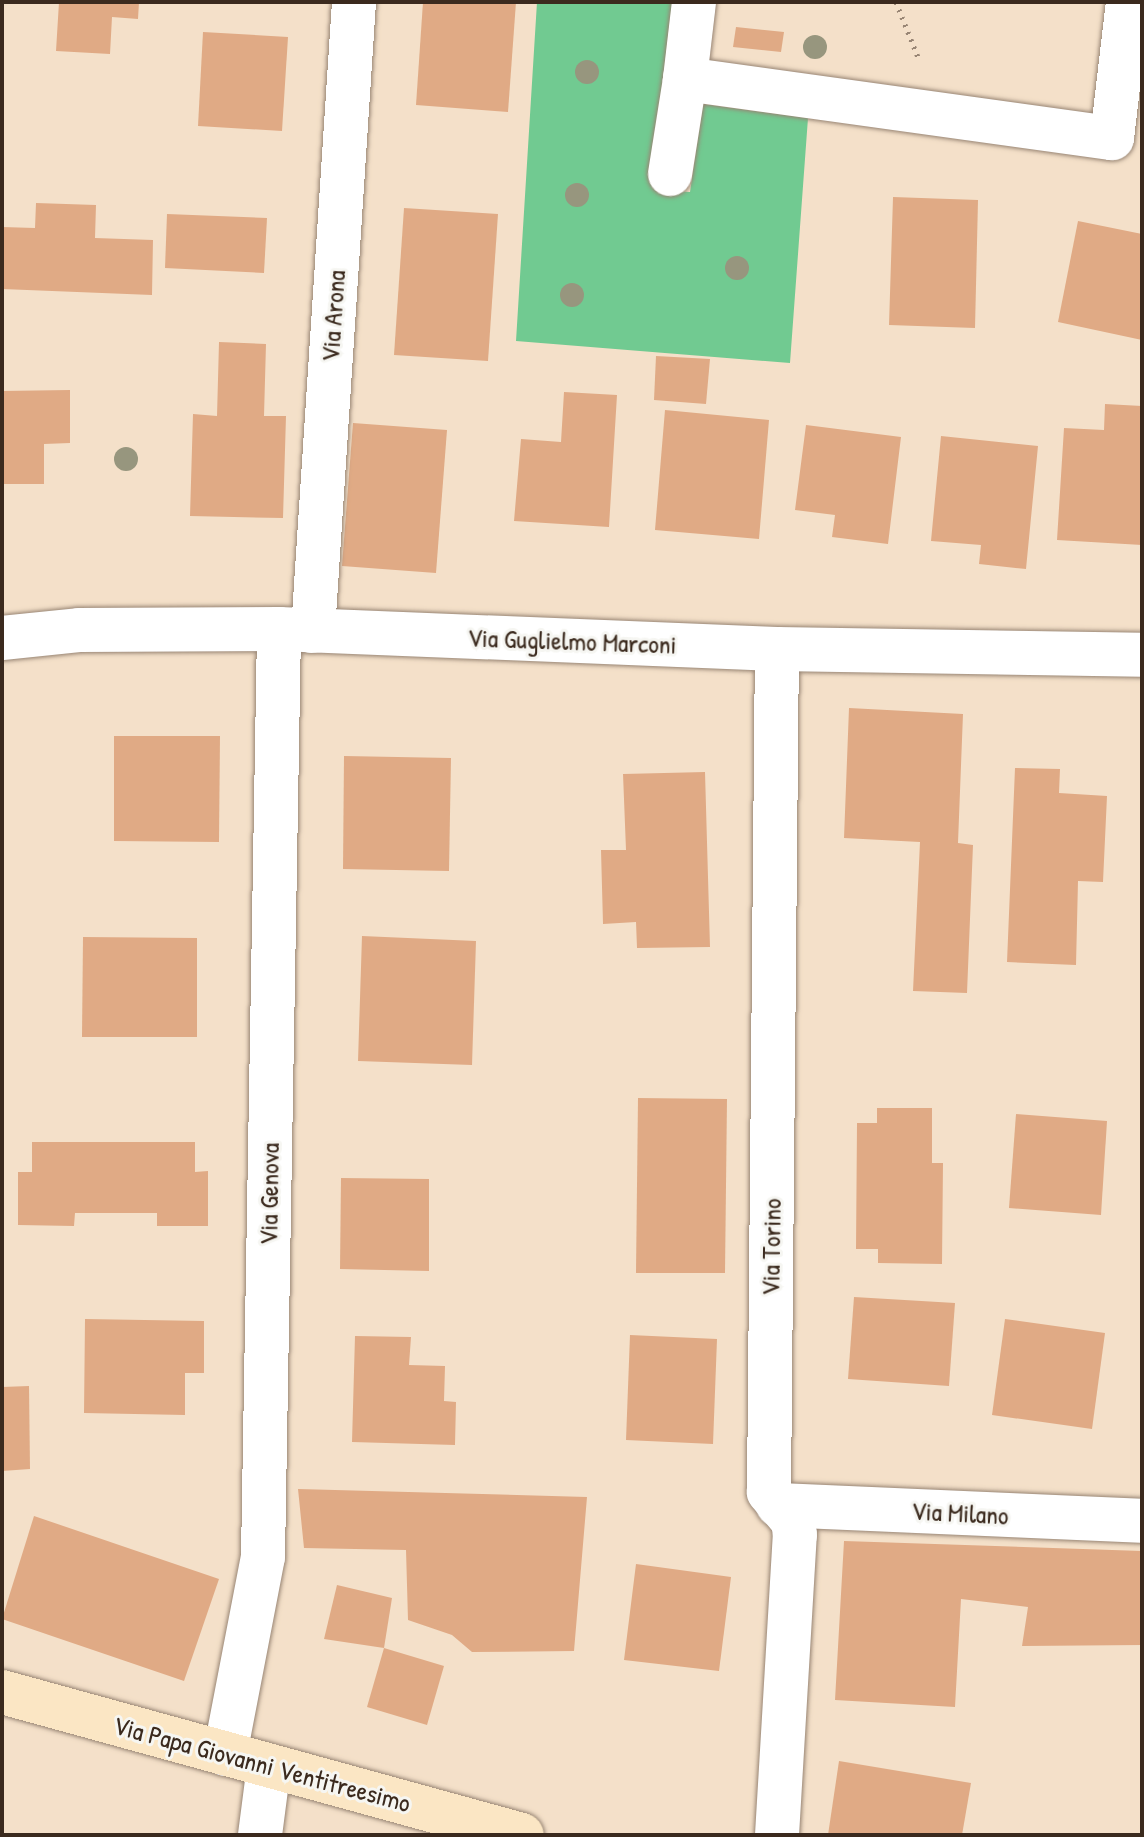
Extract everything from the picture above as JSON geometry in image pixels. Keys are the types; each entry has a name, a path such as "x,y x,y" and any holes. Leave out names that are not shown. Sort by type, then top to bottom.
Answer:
{"street":[{"name":"Via Arona","path":"296,630 354,2"},
{"path":"670,174 694,2"},
{"path":"685,79 1127,140 1128,2"},
{"name":"Via Guglielmo Marconi","path":"2,638 79,630 296,630 777,649 1142,655"},
{"name":"Via Genova","path":"225,1754 263,1557 296,630"},
{"name":"Via Torino","path":"777,649 769,1492 793,1521 795,1535 777,1835"},
{"name":"Via Milano","path":"778,1505 1142,1521 1142,1511"},
{"name":"Via Papa Giovanni Ventitreesimo","path":"2,1692 522,1835"},
{"path":"260,1835 269,1766"}],"green space":[{"path":"537,2 675,2 654,190 690,192 703,104 808,118 790,363 516,341"}],"building":[{"path":"59,2 139,2 138,19 112,17 110,54 56,51"},
{"path":"423,2 516,2 508,112 416,105"},
{"path":"736,27 784,32 781,52 733,47"},
{"path":"203,32 288,37 282,131 198,126"},
{"path":"893,197 978,200 975,328 889,325"},
{"path":"36,203 96,205 95,238 153,240 152,295 2,289 2,227 35,228"},
{"path":"404,208 498,214 488,361 394,355"},
{"path":"167,214 267,218 264,273 165,268"},
{"path":"1078,221 1142,234 1142,340 1058,322"},
{"path":"219,342 266,344 264,416 286,416 283,518 190,516 193,414 217,416"},
{"path":"656,356 710,359 706,404 654,400"},
{"path":"70,390 70,443 44,444 44,484 2,484 2,391"},
{"path":"564,392 617,395 609,527 514,521 521,439 561,442"},
{"path":"1105,404 1142,406 1142,545 1057,540 1064,428 1104,430"},
{"path":"665,410 769,420 759,539 655,530"},
{"path":"353,423 447,430 436,573 342,566"},
{"path":"806,425 901,437 888,544 832,537 835,515 795,510"},
{"path":"941,436 1038,446 1026,569 979,564 981,545 931,541"},
{"path":"849,708 963,714 958,843 973,845 967,993 913,991 920,842 844,838"},
{"path":"114,736 220,736 219,842 114,841"},
{"path":"344,756 451,758 449,871 343,869"},
{"path":"1015,768 1060,769 1059,793 1107,796 1103,882 1078,881 1076,965 1007,962"},
{"path":"705,772 710,947 637,948 636,922 603,924 601,850 626,850 623,774"},
{"path":"362,936 476,941 472,1065 358,1061"},
{"path":"83,937 197,938 197,1037 82,1037"},
{"path":"638,1098 727,1099 725,1273 636,1273"},
{"path":"877,1108 932,1108 932,1163 943,1163 942,1264 878,1263 878,1249 856,1249 857,1123 877,1123"},
{"path":"1016,1114 1107,1121 1101,1215 1009,1208"},
{"path":"32,1142 195,1142 195,1172 208,1171 208,1226 157,1226 157,1213 75,1213 74,1226 18,1225 18,1172 32,1172"},
{"path":"341,1178 429,1179 429,1271 340,1269"},
{"path":"854,1297 955,1303 949,1386 848,1379"},
{"path":"85,1319 204,1321 204,1373 185,1373 185,1415 84,1413"},
{"path":"1005,1319 1105,1333 1092,1429 992,1415"},
{"path":"630,1335 717,1339 713,1444 626,1440"},
{"path":"355,1336 411,1337 409,1365 445,1366 444,1401 456,1402 455,1445 352,1442"},
{"path":"29,1386 30,1469 2,1471 2,1387"},
{"path":"298,1489 587,1497 574,1651 472,1652 452,1635 408,1620 406,1550 304,1548"},
{"path":"34,1516 219,1579 184,1681 2,1619"},
{"path":"844,1541 1142,1551 1142,1645 1022,1646 1028,1607 961,1599 955,1707 835,1700"},
{"path":"636,1564 731,1577 719,1671 624,1660"},
{"path":"337,1585 392,1598 384,1648 324,1639"},
{"path":"384,1648 444,1666 427,1725 367,1707"},
{"path":"839,1761 971,1783 962,1835 828,1835"}]}
